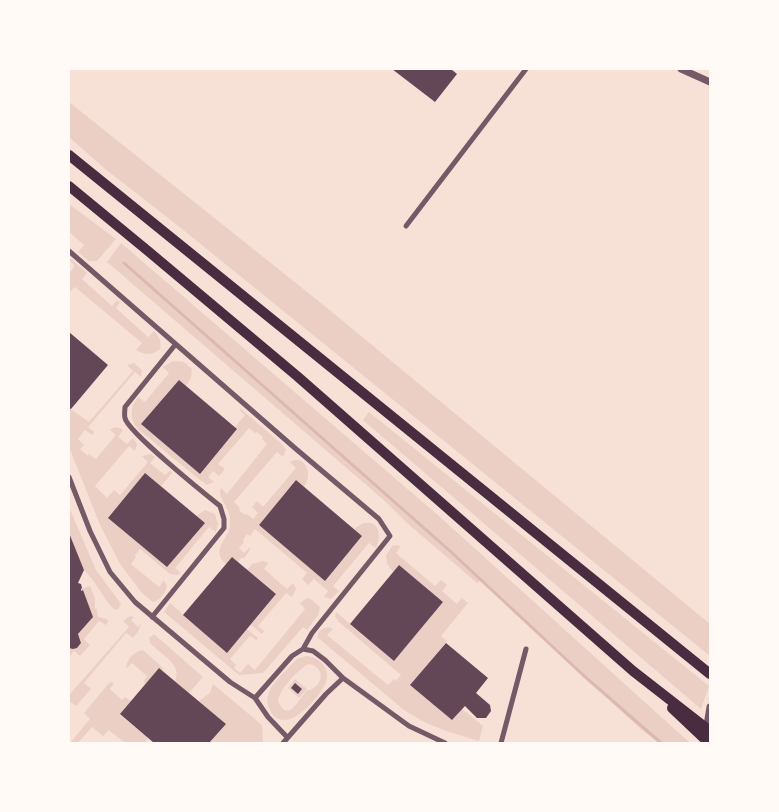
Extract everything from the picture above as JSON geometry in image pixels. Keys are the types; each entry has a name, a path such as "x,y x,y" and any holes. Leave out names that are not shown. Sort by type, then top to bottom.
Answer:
{"highway":[{"path":"69,155 708,672"},
{"path":"69,186 297,376 697,726 709,743"},
{"path":"697,726 710,731"}],"street":[{"path":"406,226 526,69"},
{"path":"680,69 710,82"},
{"path":"69,251 379,519 390,536 312,633 303,649 292,656 255,698"},
{"path":"152,617 224,528 224,519 220,506 146,443 124,419 125,407 176,345"},
{"path":"69,477 90,531 110,572 135,602 230,682 255,698 268,717 287,737"},
{"path":"303,649 313,651 343,678 409,726 445,743"},
{"path":"500,743 526,649"},
{"path":"283,743 326,694 343,678"},
{"path":"703,743 710,707"}],"shaded area":[{"path":"69,102 326,307 710,624 710,656 104,168 69,137"},
{"path":"69,204 116,239 97,261 89,261 78,252 84,245 69,232"},
{"path":"121,243 439,516 690,743 660,743 642,730 480,581 477,583 407,523 386,502 107,262"},
{"path":"71,259 87,273 82,279 112,306 117,300 120,302 116,308 148,337 154,331 160,339 160,349 148,354 136,350 142,343 75,287 69,293 69,273 75,266 69,260"},
{"path":"173,361 184,362 192,369 191,378 186,386 179,380 142,425 200,473 237,430 235,427 245,415 239,410 241,409 282,444 286,450 283,457 277,452 234,502 245,515 247,514 253,519 258,513 252,507 257,501 263,507 296,468 290,462 300,460 308,471 308,478 304,487 296,480 259,525 325,580 362,537 354,529 360,525 371,523 378,529 379,534 376,548 369,543 333,586 339,591 331,599 324,597 328,591 314,579 308,585 302,579 307,573 255,529 250,536 247,534 239,548 244,553 250,547 244,558 241,558 238,562 232,557 226,564 221,559 221,545 229,530 230,519 220,492 221,488 227,494 267,444 262,439 263,437 249,428 218,464 225,469 219,476 213,471 208,477 214,482 207,485 138,429 132,417 135,401 138,397 145,402 169,373 163,367"},
{"path":"134,363 142,370 141,377 135,372 88,427 94,432 92,435 85,430 78,439 84,445 80,449 88,456 89,454 96,459 116,435 110,430 113,428 123,430 118,437 127,444 133,438 137,444 135,451 129,446 95,486 107,498 114,490 120,495 148,462 142,456 151,454 155,457 150,463 165,475 171,470 172,473 161,486 145,473 196,516 205,510 215,514 218,524 216,532 209,527 175,568 181,573 178,575 170,574 140,549 135,555 136,557 131,564 159,587 164,580 167,586 162,596 153,602 142,593 120,564 100,525 69,447 69,408 89,422 133,371 127,365"},
{"path":"369,412 709,686 701,709 363,420"},
{"path":"69,507 96,570 121,604 118,610 108,603 84,570 69,534"},
{"path":"393,545 401,546 396,553 435,586 441,580 447,585 442,591 457,604 462,598 468,603 441,636 447,641 411,685 452,720 462,709 483,726 479,741 426,723 404,710 317,637 323,629 333,629 327,635 388,685 394,679 396,681 401,675 339,622 335,616 336,612 394,661 443,602 399,565 393,572 387,564 386,555"},
{"path":"263,561 268,563 264,569 287,589 293,583 296,589 292,597 286,593 258,626 264,631 262,634 251,625 276,594 247,570 252,564"},
{"path":"90,586 95,599 98,617 107,619 108,622 106,625 99,621 84,639 90,645 80,656 74,651 69,657 69,648 77,648 81,643 78,634 93,617 83,590 81,591 81,589"},
{"path":"307,598 320,607 318,615 307,630 303,627 263,673 239,675 164,612 170,603 227,653 247,629 258,638 256,640 250,636 230,659 236,665 234,668 240,673 248,664 255,670 305,609 300,603"},
{"path":"130,616 134,617 131,620 138,627 141,623 139,630 133,638 126,633 84,683 91,689 76,706 69,701 69,695 129,627 123,621"},
{"path":"154,634 203,677 189,693 175,681 177,675 173,664 150,643 149,638"},
{"path":"143,650 165,672 159,668 145,684 143,682 147,676 132,663 126,669 127,662 131,656"},
{"path":"306,656 323,664 327,672 326,682 317,697 301,713 284,720 276,718 270,710 268,703 270,690 279,677 297,659","holes":["309,664 314,665 320,671 319,682 311,690 308,690 294,707 286,711 278,701 282,691 300,670"]},
{"path":"295,679 307,689 299,698 288,688"},
{"path":"109,683 114,683 110,689 122,700 125,697 131,701 120,715 148,738 146,743 125,743 109,730 103,736 92,727 78,743 70,743 90,719 84,713"},
{"path":"213,684 262,725 263,743 209,743 226,724 199,701 210,693"}],"building":[{"path":"392,69 451,69 457,74 435,102"},
{"path":"69,332 108,365 71,409 69,408"},
{"path":"179,380 237,429 200,474 141,424"},
{"path":"145,473 205,523 167,567 108,518"},
{"path":"296,480 362,536 325,581 259,525"},
{"path":"69,533 84,570 78,583 81,584 81,591 83,590 93,617 78,634 81,643 77,648 73,649 69,648"},
{"path":"232,557 276,594 227,653 183,615"},
{"path":"399,565 443,602 394,661 350,624"},
{"path":"446,643 488,678 476,693 490,705 491,711 486,718 477,718 465,706 452,720 410,685"},
{"path":"159,668 226,724 209,743 154,743 120,714"},
{"path":"295,683 302,689 298,694 291,688"}],"waterway":[{"path":"124,263 450,551 583,675 661,743"}]}
